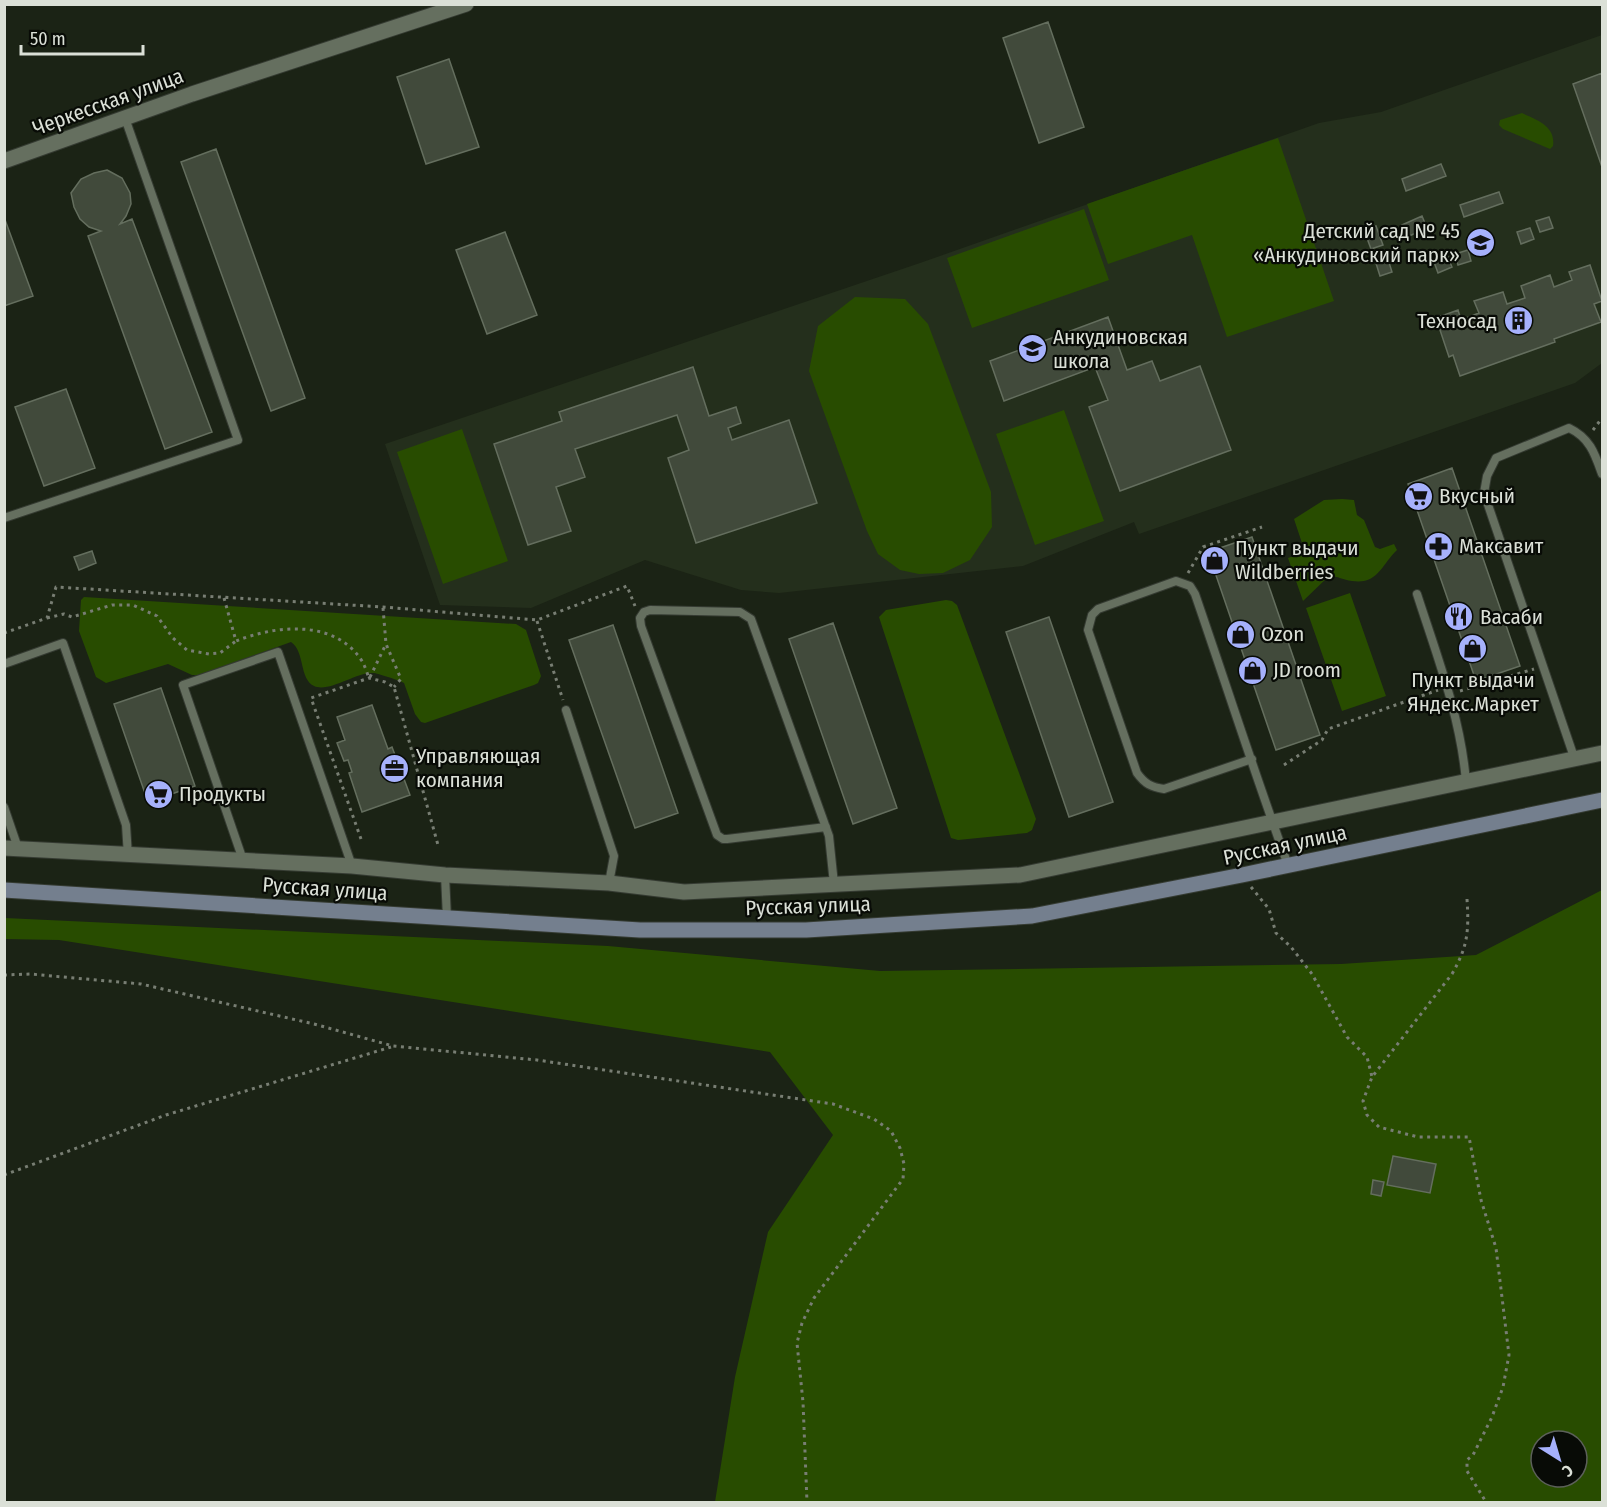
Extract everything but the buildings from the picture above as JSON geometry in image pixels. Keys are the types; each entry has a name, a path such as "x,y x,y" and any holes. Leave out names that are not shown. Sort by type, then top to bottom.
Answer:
{"street":[{"name":"Черкесская улица","path":"4,161 192,94 466,4"},
{"path":"11,848 128,856 352,866 445,875 609,883 684,892 1020,875 1602,753"},
{"name":"Русская улица","path":"4,890 640,930 806,930 1032,916 1602,800"}],"lane":[{"path":"4,518 237,440 125,118"},
{"path":"1575,760 1484,493 1487,476 1496,458 1569,429 1586,439 1594,451 1602,474"},
{"path":"1252,759 1164,789 1153,788 1144,782 1137,773 1088,630 1088,623 1092,615 1098,609 1176,582 1183,582 1190,586 1252,759 1288,865"},
{"path":"1417,594 1448,690 1464,753 1466,782"},
{"path":"826,827 727,839 717,836 640,618 644,612 650,610 740,612 751,619 826,827 832,854 834,884"},
{"path":"4,664 63,643 126,825 128,856"},
{"path":"243,860 183,685 278,652 352,866"},
{"path":"566,710 614,856 609,883"},
{"path":"4,807 11,848"},
{"path":"445,875 447,918"}],"path":[{"path":"1586,439 1602,418"},
{"path":"1183,582 1203,547 1262,527"},
{"path":"47,618 56,587 383,607 537,620 627,586 640,618"},
{"path":"224,598 236,641"},
{"path":"4,633 64,614 72,617 112,605 133,605 157,616 173,638 187,650 209,654 220,653 236,641 250,635 292,628 324,632 346,644 361,660 369,678"},
{"path":"383,607 386,644 401,679 394,687"},
{"path":"537,620 566,710"},
{"path":"369,678 386,644"},
{"path":"1284,765 1322,740 1328,729 1448,690 1522,672"},
{"path":"361,839 311,698 369,678 394,687 438,845"},
{"path":"1242,875 1269,909 1276,933 1291,947 1312,974 1347,1037 1367,1057 1372,1077"},
{"path":"1467,899 1469,928 1463,956 1452,974 1372,1077 1363,1101 1367,1115 1379,1127 1418,1137 1469,1137 1481,1200 1496,1248 1509,1355 1503,1387 1492,1417 1473,1455 1467,1460 1467,1471 1486,1503"},
{"path":"4,975 30,974 141,984 314,1024 393,1046 537,1060 833,1104 874,1119 891,1131 900,1148 904,1164 903,1179 814,1298 802,1323 797,1343 803,1402 807,1503"},
{"path":"4,1175 166,1115 393,1046"}],"shaded area":[{"name":"Анкудиновская школа","path":"1602,35 1602,363 1575,383 1139,534 1134,522 1023,566 779,593 741,590 645,560 531,608 440,605 385,444 920,263 1319,123 1381,112"}],"green space":[{"path":"1522,113 1539,121 1552,133 1553,146 1550,149 1503,129 1499,125 1500,120"},
{"path":"1278,138 1334,301 1227,337 1192,235 1108,264 1087,204"},
{"path":"1084,209 1109,280 972,328 947,258"},
{"path":"855,297 905,299 928,324 991,492 992,527 970,560 943,573 919,574 900,570 878,554 867,531 809,371 818,326"},
{"path":"1064,410 1104,521 1035,545 996,434"},
{"path":"462,429 508,561 443,584 397,452"},
{"path":"1324,500 1354,500 1357,515 1364,520 1375,547 1380,549 1394,544 1397,550 1374,577 1368,580 1352,581 1329,576 1303,601 1288,558 1305,552 1294,519"},
{"path":"1350,593 1386,696 1342,711 1306,608"},
{"path":"84,597 516,624 526,630 541,676 538,683 534,685 425,723 421,722 415,714 404,683 389,677 375,673 366,674 327,687 314,686 306,677 298,652 291,642 198,675 192,675 168,664 106,683 96,677 79,631 81,600"},
{"path":"946,600 957,605 1036,819 1032,830 1027,833 958,840 951,838 879,617 886,610"},
{"path":"1602,890 1602,1502 715,1502 735,1377 768,1232 833,1135 770,1052 59,940 5,939 5,918 608,946 880,971 1341,964 1476,955"}],"place":[{"name":"Детский сад № 45 «Анкудиновский парк»","path":"1481,243"},
{"name":"Техносад","path":"1518,321"},
{"name":"Анкудиновская школа","path":"1032,349"},
{"name":"Вкусный","path":"1418,496"},
{"name":"Максавит","path":"1438,546"},
{"name":"Пункт выдачи Wildberries","path":"1214,560"},
{"name":"Васаби","path":"1459,617"},
{"name":"Ozon","path":"1240,634"},
{"name":"Пункт выдачи Яндекс.Маркет","path":"1473,649"},
{"name":"JD room","path":"1252,670"},
{"name":"Управляющая компания","path":"395,768"},
{"name":"Продукты","path":"158,794"}]}
